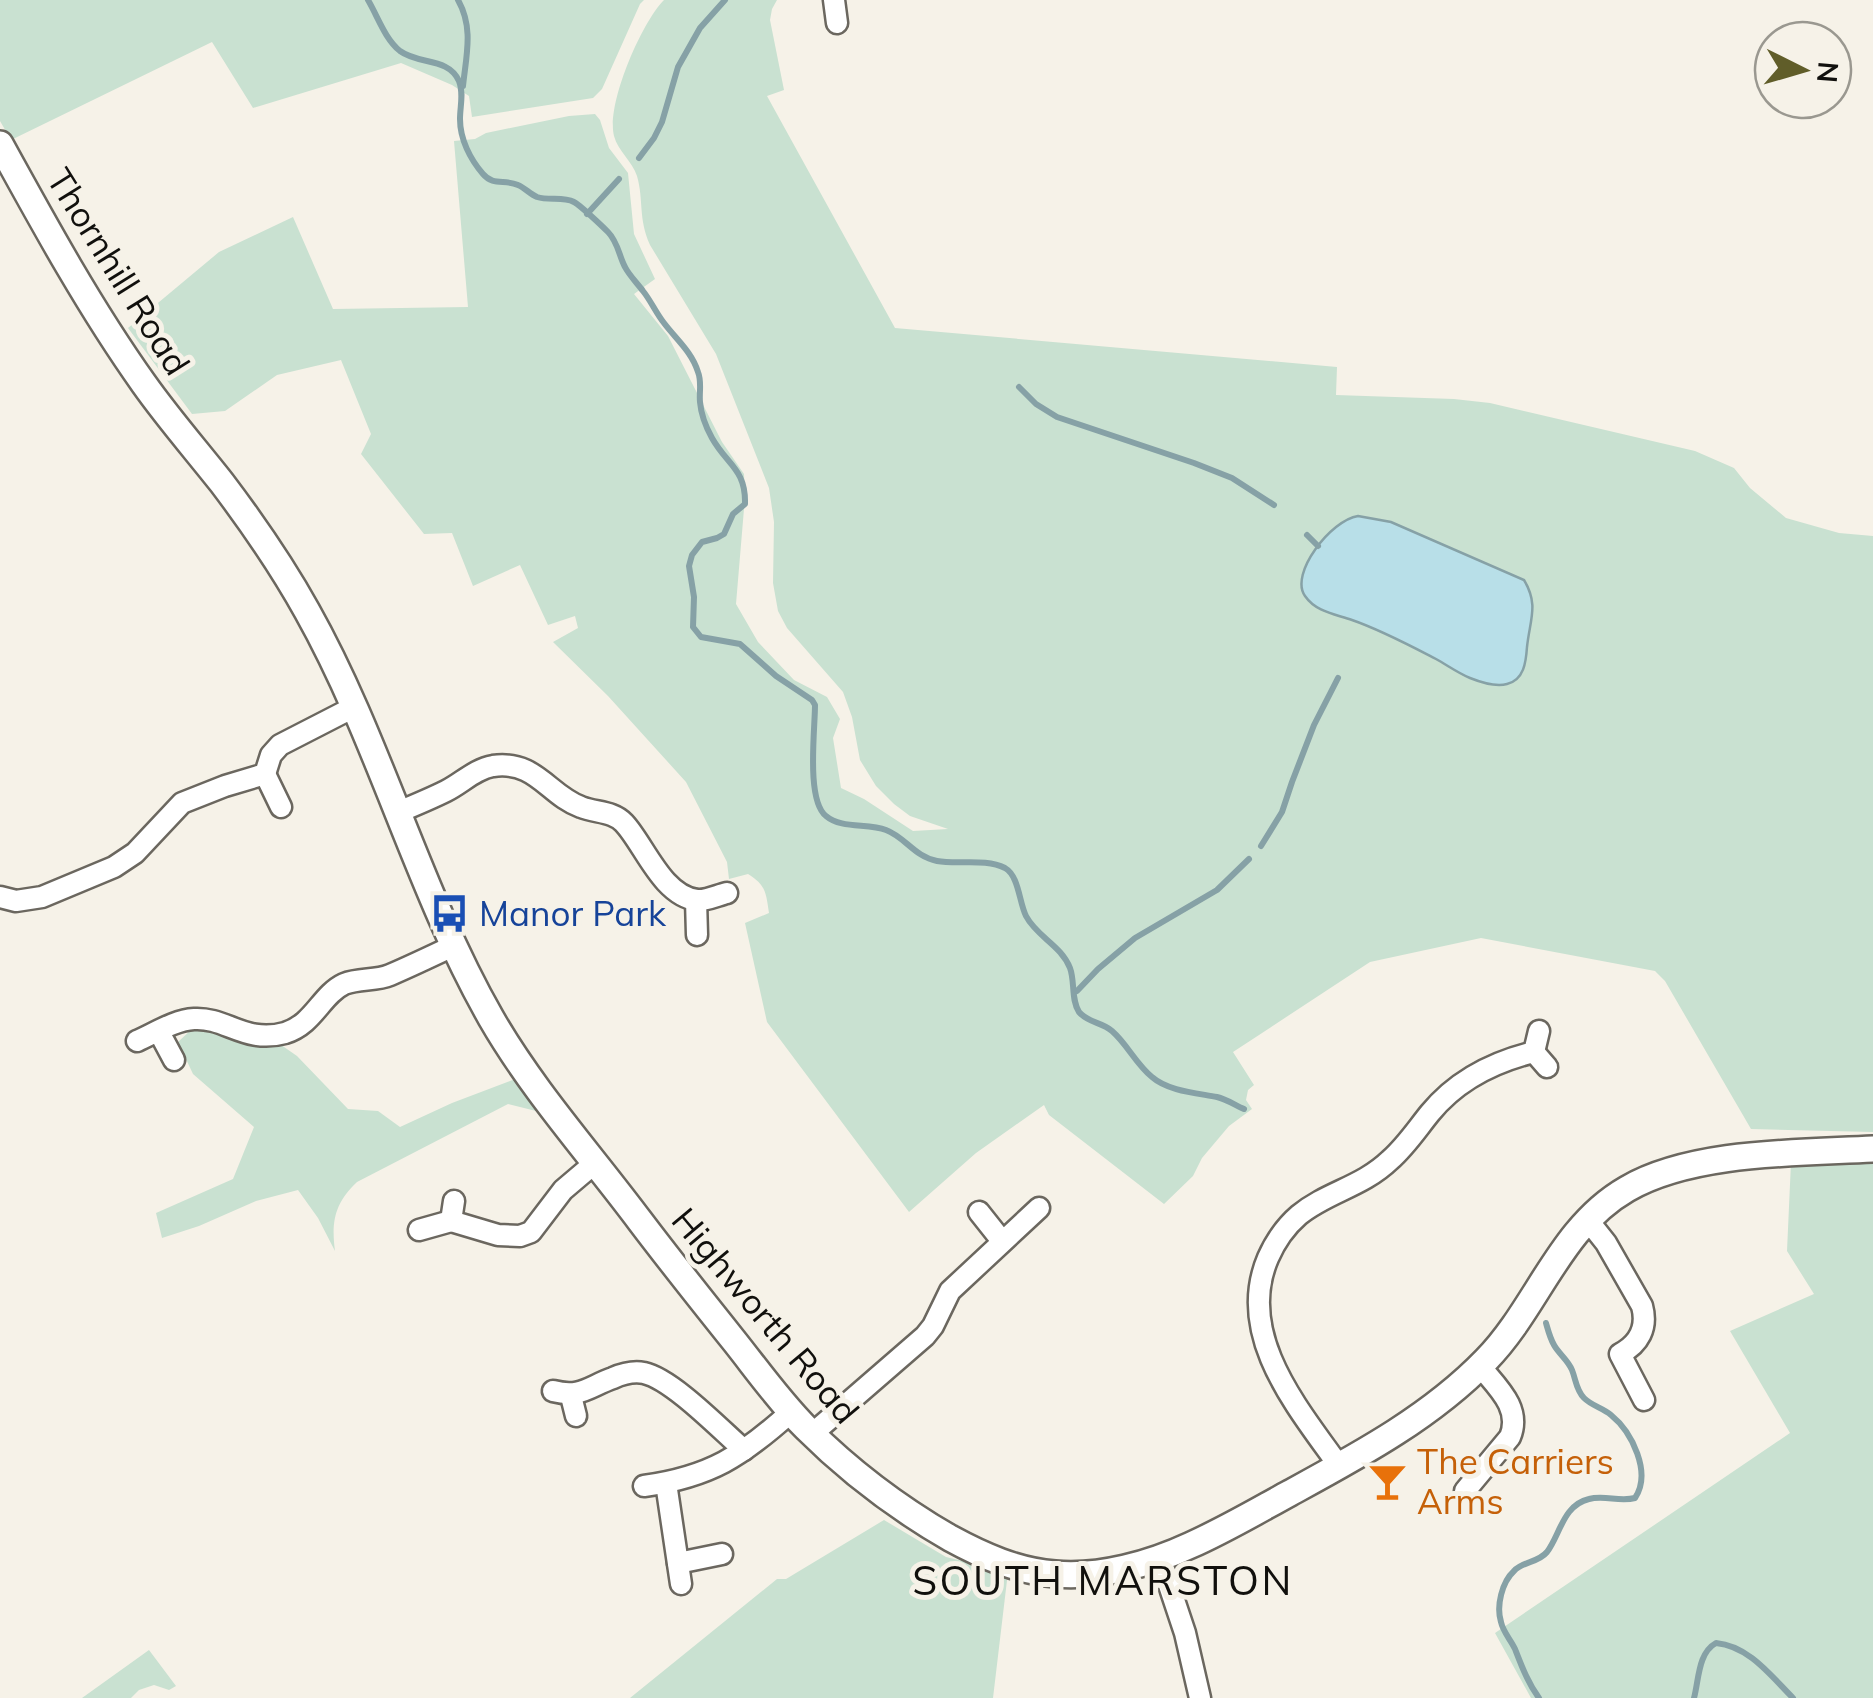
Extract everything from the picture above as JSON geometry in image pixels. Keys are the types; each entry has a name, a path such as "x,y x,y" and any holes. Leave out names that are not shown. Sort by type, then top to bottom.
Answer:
{"street":[{"path":"834,0 837,23"},
{"name":"Thornhill Road","path":"0,144 102,321 181,434"},
{"name":"Highworth Road","path":"181,434 270,550 317,629 354,706 453,946 490,1017 535,1085 682,1276 812,1434 910,1514 992,1559 1027,1570 1064,1575 1106,1571 1160,1558 1195,1544 1339,1466 1432,1406 1480,1366 1517,1322 1568,1242 1587,1220 1634,1185 1683,1168 1758,1156 1873,1149"},
{"path":"281,807 265,774 271,755 280,745 354,706"},
{"path":"396,812 444,792 481,770 516,767 543,780 577,806 621,820 662,879 678,891 696,900 726,893"},
{"path":"0,898 16,901 42,896 114,868 135,853 190,798 265,774"},
{"path":"696,900 697,935"},
{"path":"136,1041 196,1019 243,1033 286,1032 305,1023 343,984 388,976 453,946"},
{"path":"1339,1466 1292,1400 1270,1356 1263,1336 1259,1300 1263,1269 1283,1232 1307,1209 1358,1184 1394,1157 1455,1088 1486,1068 1540,1060 1539,1031"},
{"path":"158,1032 174,1060"},
{"path":"420,1230 452,1211 498,1235 531,1232 564,1190 596,1162"},
{"path":"812,1434 926,1336 950,1292 1039,1208"},
{"path":"979,1212 1002,1241"},
{"path":"1587,1220 1606,1244 1642,1306 1643,1331 1631,1348 1620,1354 1644,1400"},
{"path":"1465,1491 1514,1427 1508,1401 1480,1366"},
{"path":"567,1401 624,1374 646,1374 665,1383 744,1450"},
{"path":"644,1486 695,1477 744,1450 791,1412"},
{"path":"666,1483 679,1573 722,1554"},
{"path":"1160,1558 1185,1633 1200,1698"}],"green space":[{"path":"0,0 644,0 602,89 593,98 472,117 469,96 401,63 253,108 212,42 11,140 0,121"},
{"path":"664,0 777,0 770,20 784,90 767,96 895,328 1337,367 1336,395 1490,403 1695,451 1734,468 1750,488 1786,518 1839,533 1873,536 1873,1132 1751,1129 1665,981 1655,971 1481,938 1370,962 1233,1052 1254,1085 1246,1100 1252,1109 1229,1126 1202,1158 1193,1176 1164,1204 1049,1115 1044,1105 976,1153 909,1212 767,1022 745,923 769,913 762,886 748,874 729,879 727,862 686,782 553,642 578,628 575,616 548,625 520,565 473,586 452,533 424,534 361,454 371,434 341,360 277,375 225,411 192,414 128,328 219,252 293,217 333,309 468,307 454,141 595,114 609,148 628,173 634,234 655,279 634,294 668,336 722,442 744,474 736,604 758,642 794,680 827,697 840,719 833,738 841,788 913,831 948,829 910,816 876,786 860,760 843,692 787,628 778,611 769,488 716,354 646,235 637,176 616,141 613,122 628,64"},
{"path":"206,1027 274,1040 297,1056 348,1109 378,1111 400,1127 518,1078 544,1113 508,1104 357,1182 336,1213 335,1251 298,1190 256,1201 162,1238 156,1213 233,1179 254,1127 193,1074 178,1042 192,1029"},
{"path":"1873,1157 1873,1698 1531,1698 1495,1633 1790,1433 1730,1331 1814,1294 1787,1251 1791,1162"},
{"path":"884,1520 946,1557 1008,1572 993,1698 630,1698 777,1579 786,1579"},
{"path":"149,1650 176,1686 169,1690 154,1685 139,1690 131,1698 82,1698"}],"water":[{"path":"1358,516 1391,522 1524,580 1532,612 1525,664 1517,679 1498,685 1474,680 1395,638 1326,612 1309,601 1302,586 1303,575 1315,549 1336,527"}],"waterway":[{"path":"368,0 400,51 454,73 461,90 460,126 464,141 483,174 491,180 518,185 537,197 570,200 586,211 611,236 627,270 692,358 699,376 704,421 739,475 745,504 733,514 724,534 702,542 692,555 689,566 693,627 701,637 740,644 776,676 812,700 814,780 820,808 826,816 839,823 886,830 929,859 989,863 1005,868 1013,877 1031,923 1066,960 1079,1012 1112,1031 1159,1082 1220,1098 1244,1109"},
{"path":"458,0 467,32 463,86"},
{"path":"639,158 662,122 678,67 700,28 725,0"},
{"path":"587,214 619,179"},
{"path":"1019,387 1057,417 1232,478 1274,505"},
{"path":"1307,535 1318,546"},
{"path":"1261,846 1282,812 1314,725 1338,678"},
{"path":"1077,991 1135,938 1217,890 1249,859"},
{"path":"1539,1698 1502,1626 1500,1602 1506,1581 1518,1568 1547,1552 1573,1507 1595,1498 1635,1498 1641,1477 1637,1454 1626,1432 1611,1415 1581,1395 1546,1323"},
{"path":"1694,1698 1702,1660 1716,1643 1749,1656 1793,1698"}],"place":[{"name":"Manor Park","path":"449,914"},
{"name":"The Carriers Arms","path":"1387,1482"}],"district":[{"name":"SOUTH MARSTON","path":"1103,1581"}]}
